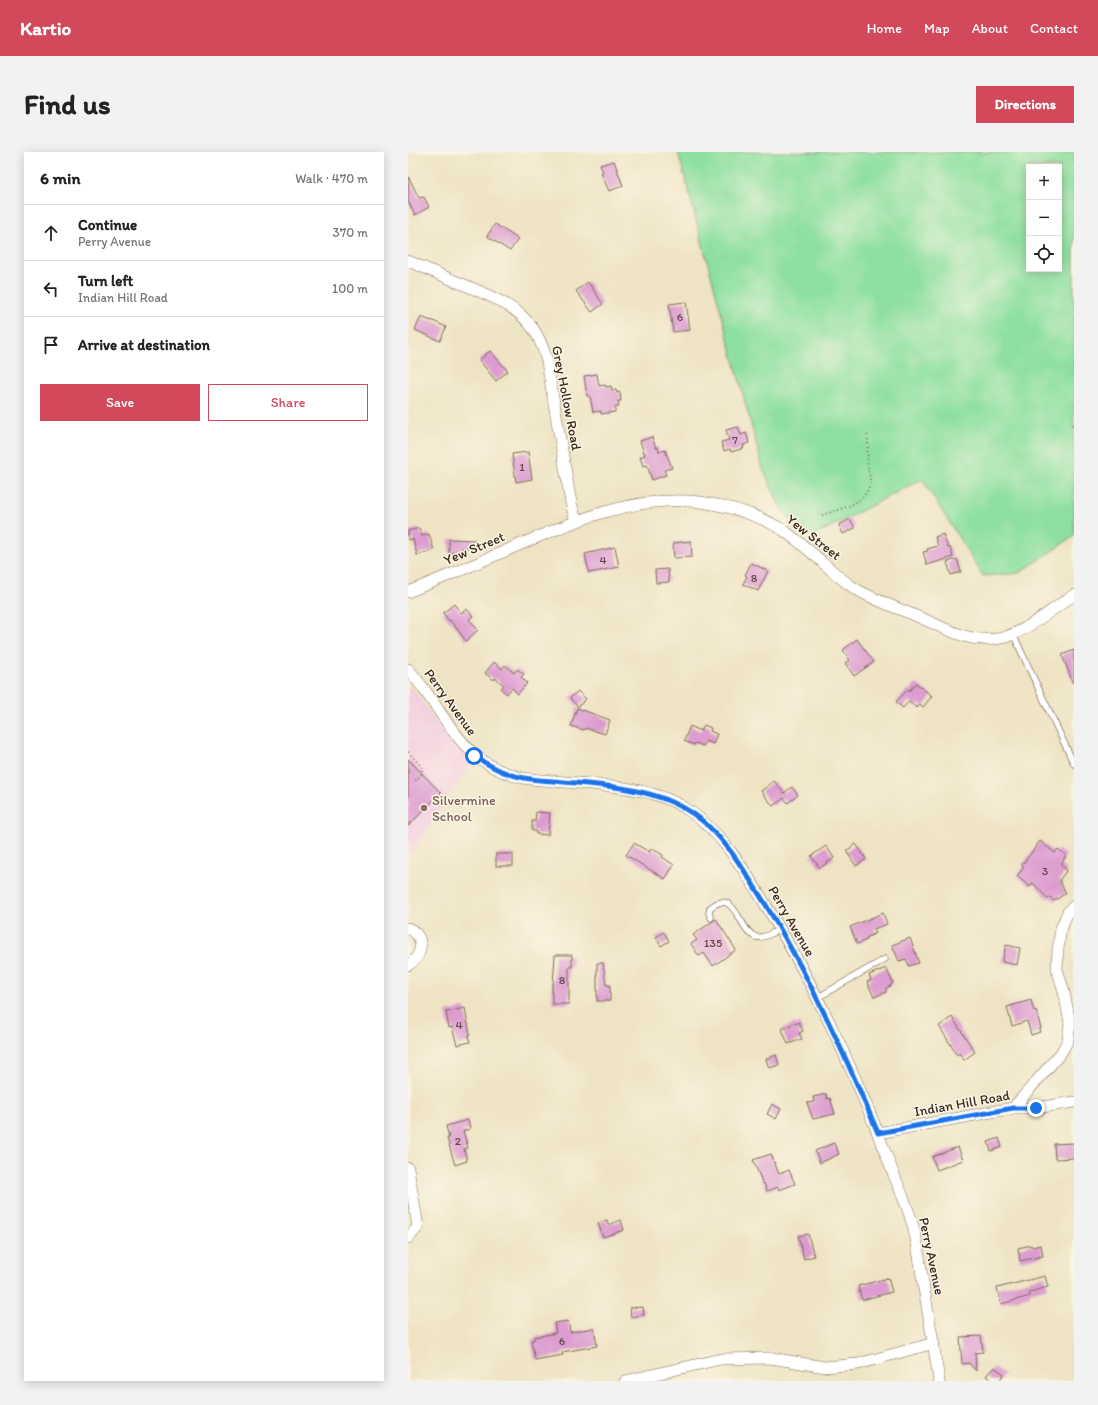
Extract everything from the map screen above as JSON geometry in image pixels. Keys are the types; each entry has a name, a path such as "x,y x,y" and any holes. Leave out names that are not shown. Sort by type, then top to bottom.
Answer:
{"street":[{"name":"Grey Hollow Road","path":"408,261 504,302 527,321 536,332 543,346 547,362 571,503 576,521"},
{"name":"Yew Street","path":"408,592 576,521 609,511 654,502 690,501 721,506 760,518 784,531 852,587 868,596 964,636 987,640 999,639 1013,634 1025,628 1074,595"},
{"name":"Perry Avenue","path":"408,669 433,701 463,744 474,756 494,768 509,775 523,778 608,786 637,791 669,800 690,811 706,824 726,847 752,882 780,929 817,998 843,1051 878,1133 914,1229 940,1381"},
{"path":"1013,1108 1061,1053 1068,1040 1070,1023 1064,992 1057,969 1061,928 1068,912 1074,906"},
{"path":"408,928 417,935 420,942 420,949 418,956 408,965"},
{"name":"Indian Hill Road","path":"878,1133 1013,1108 1036,1108 1074,1102"},
{"path":"408,1168 418,1227 408,1238"},
{"path":"625,1381 721,1359 771,1358 825,1367 858,1364 934,1343"}],"lane":[{"path":"1013,634 1074,764"},
{"path":"711,918 709,912 710,908 718,902 725,902 734,909 749,931 756,937 761,937 780,929"},
{"path":"817,998 885,959"}],"path":[{"path":"822,515 851,505 862,498 869,489 870,481 868,468 867,432"},
{"path":"408,752 423,768 421,775 414,782"}],"shaded area":[{"name":"Silvermine School","path":"408,685 422,700 435,721 456,744 474,759 408,858"}],"green space":[{"path":"678,152 1074,152 1074,536 1019,573 983,576 922,479 813,536 789,518 780,506 763,469"}],"building":[{"path":"614,161 623,186 609,191 601,173 603,172 600,165"},
{"path":"408,176 419,198 424,197 429,207 415,215 408,201"},
{"path":"495,224 518,239 510,251 487,236"},
{"path":"588,282 603,304 592,312 576,291"},
{"path":"686,302 690,330 673,332 669,304"},
{"path":"421,317 446,327 440,341 415,330"},
{"path":"490,351 508,371 496,381 479,360"},
{"path":"597,374 599,386 611,386 612,390 616,390 617,393 620,392 621,401 618,401 619,407 615,407 615,412 601,414 601,411 593,412 590,396 587,396 584,376"},
{"path":"738,427 741,435 746,433 749,443 743,445 744,448 731,452 730,449 724,451 721,442 729,440 726,430"},
{"path":"652,437 656,448 658,447 659,452 665,450 672,468 664,470 666,475 652,480 647,465 643,466 640,457 645,455 640,441"},
{"path":"528,452 532,479 516,482 512,454"},
{"path":"850,519 855,528 843,534 839,525"},
{"path":"419,528 422,536 429,534 434,550 417,555 413,539 408,540 408,531"},
{"path":"943,534 948,548 950,547 953,557 927,565 923,552 928,551 927,549 938,546 935,537"},
{"path":"449,539 475,540 475,548 461,548 461,553 449,553"},
{"path":"691,541 692,557 674,558 673,543"},
{"path":"615,547 619,567 589,573 585,554"},
{"path":"957,559 961,572 951,575 947,562"},
{"path":"751,563 768,571 758,591 743,584 747,576 745,575"},
{"path":"668,569 669,582 656,583 655,570"},
{"path":"454,604 461,613 467,609 473,616 469,619 478,630 466,641 443,613"},
{"path":"857,639 874,662 854,676 845,663 850,660 843,650"},
{"path":"1074,650 1074,683 1073,683 1062,655"},
{"path":"494,662 502,669 505,665 514,673 517,669 524,674 521,677 527,683 518,694 512,688 507,694 501,689 504,685 485,673"},
{"path":"916,683 932,696 923,707 920,704 917,708 909,701 903,708 896,702"},
{"path":"578,691 586,699 578,707 570,698"},
{"path":"577,708 610,720 605,734 585,728 584,730 571,726"},
{"path":"704,725 711,728 710,731 717,734 713,744 706,741 703,746 695,743 694,745 684,741 690,726 701,731"},
{"path":"408,759 441,793 408,826"},
{"path":"774,781 784,793 792,787 798,795 788,803 784,798 773,806 761,791"},
{"path":"536,812 550,813 548,835 536,834 536,831 532,831 532,821 535,821"},
{"path":"1040,841 1055,853 1058,849 1066,855 1061,865 1067,870 1060,879 1060,882 1066,893 1054,901 1050,897 1048,899 1033,883 1030,887 1017,876 1024,867 1022,865"},
{"path":"634,843 649,852 651,848 663,855 662,857 674,865 665,879 626,855"},
{"path":"856,844 866,859 856,866 846,851"},
{"path":"826,846 834,858 820,868 811,856"},
{"path":"496,854 513,854 513,866 496,866"},
{"path":"883,913 887,924 874,929 876,933 866,938 867,940 857,944 850,927"},
{"path":"716,919 736,950 713,966 704,953 699,956 691,944 697,940 693,935"},
{"path":"664,932 669,941 661,946 656,937"},
{"path":"910,938 919,963 909,966 906,959 899,961 892,945"},
{"path":"1006,945 1020,948 1017,965 1002,962"},
{"path":"555,955 572,955 572,967 569,967 569,1004 552,1004"},
{"path":"597,963 603,963 606,985 610,985 610,1001 597,1001"},
{"path":"886,968 893,983 891,986 886,988 886,992 874,997 867,982 871,980 869,975"},
{"path":"1031,1000 1034,1011 1036,1010 1041,1029 1039,1030 1040,1032 1031,1035 1027,1021 1012,1026 1007,1007"},
{"path":"465,1008 470,1042 457,1045 452,1027 449,1028 446,1012"},
{"path":"952,1017 975,1052 964,1060 959,1053 957,1055 939,1026"},
{"path":"799,1022 803,1031 799,1033 802,1039 788,1044 782,1029"},
{"path":"776,1055 779,1065 769,1068 766,1059"},
{"path":"826,1094 827,1099 830,1098 835,1114 813,1119 807,1103 814,1102 813,1097"},
{"path":"772,1104 781,1109 776,1119 767,1114"},
{"path":"468,1120 470,1129 463,1131 468,1148 464,1149 467,1161 455,1165 447,1138 449,1138 446,1126"},
{"path":"999,1138 1002,1147 991,1151 988,1142"},
{"path":"834,1143 839,1154 820,1163 815,1151"},
{"path":"1074,1143 1074,1158 1055,1159 1054,1144"},
{"path":"958,1147 963,1160 937,1170 932,1157"},
{"path":"771,1154 779,1174 789,1170 795,1184 779,1190 778,1187 767,1191 753,1160"},
{"path":"607,1220 608,1225 621,1220 624,1230 603,1237 598,1223"},
{"path":"808,1234 814,1256 804,1259 798,1236"},
{"path":"1031,1245 1032,1247 1041,1245 1043,1256 1020,1261 1018,1248"},
{"path":"1045,1276 1048,1287 1030,1292 1030,1296 1001,1304 997,1288"},
{"path":"888,1278 892,1292 862,1300 858,1286"},
{"path":"643,1307 644,1315 631,1317 630,1308"},
{"path":"568,1321 570,1332 594,1328 597,1346 562,1352 563,1355 535,1360 531,1340 534,1340 534,1337 556,1333 554,1323"},
{"path":"981,1336 983,1352 975,1353 976,1371 969,1363 962,1364 960,1337"},
{"path":"994,1367 1004,1374 999,1381 992,1381 986,1376"}],"place":[{"name":"Silvermine School","path":"424,808"}],"route":[{"path":"474,756 486,764 509,775 540,780 608,786 655,795 679,804 706,824 735,858 780,929 834,1032 878,1133 1013,1108 1036,1108"}]}
